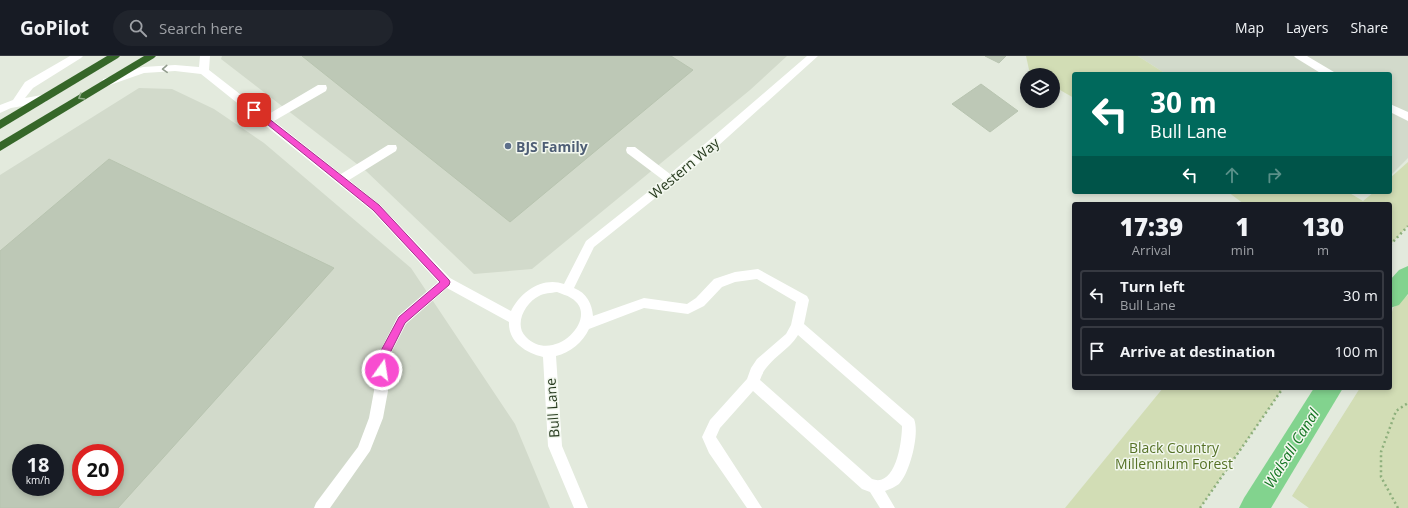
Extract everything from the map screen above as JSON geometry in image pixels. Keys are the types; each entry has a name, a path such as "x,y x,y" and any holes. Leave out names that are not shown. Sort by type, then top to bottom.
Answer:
{"highway":[{"path":"0,125 115,56"},
{"path":"0,147 150,56"}],"street":[{"path":"17,103 29,84 78,56"},
{"path":"204,71 205,56"},
{"name":"Western Way","path":"568,289 590,244 694,161 813,56"},
{"path":"1299,56 1327,72"},
{"path":"105,83 143,70 175,68 204,71 376,208 446,282 514,319"},
{"path":"267,120 322,88"},
{"path":"0,108 17,103 42,99"},
{"path":"1392,109 1408,117"},
{"path":"341,180 392,148"},
{"path":"631,150 671,180"},
{"path":"587,324 644,303 688,309 700,302 718,283 735,277 758,274 803,300 797,326 790,338 762,362 756,372 753,382 715,424 709,437 714,448 755,508"},
{"path":"321,508 363,451 376,418 381,392 382,358 402,320 446,282"},
{"path":"557,287 568,289 578,295 585,303 588,313 587,324 582,334 573,343 562,349 549,351 537,350 526,346 519,338 515,329 514,319 517,308 524,299 534,292 545,288 557,287"},
{"path":"753,382 867,484 875,487 886,484 896,478 908,447 910,434 909,424 797,326"},
{"name":"Bull Lane","path":"549,351 554,446 581,508"},
{"path":"875,487 888,508"}],"path":[{"path":"1392,243 1408,226"},
{"path":"1200,508 1282,390"},
{"path":"1398,508 1381,477 1381,452 1396,411 1408,403"}],"shaded area":[{"path":"222,56 787,56 750,90 532,269 474,274 366,171 221,59"},
{"path":"1138,56 1408,56 1408,158 1392,174 1392,72 1163,72"},
{"path":"139,88 172,89 214,109 264,143 411,268 515,424 550,508 0,508 0,175"}],"green space":[{"path":"1026,56 1138,56 1163,72 1072,72 1072,97 1060,90 1060,68 1029,68"},
{"path":"1408,162 1408,226 1392,243 1392,202 1241,202 1231,194 1351,194 1363,201 1372,194 1392,194 1392,176"},
{"path":"1408,295 1408,508 1309,508 1292,496 1359,390 1392,390 1393,308"},
{"name":"Black Country Millennium Forest","path":"1161,390 1282,390 1200,508 1065,508"}],"building":[{"name":"BJS Family","path":"302,56 671,56 693,70 510,222"},
{"path":"985,56 1006,56 999,63"},
{"path":"981,84 1018,111 990,132 952,104"},
{"path":"109,159 334,268 118,508 0,508 0,251"}],"waterway":[{"name":"Walsall Canal","path":"1392,295 1408,277"},
{"name":"Walsall Canal","path":"1254,508 1328,390"}],"place":[{"name":"BJS Family","path":"508,146"}],"route":[{"path":"254,110 376,208 446,282 402,320 382,358 382,370"}]}
